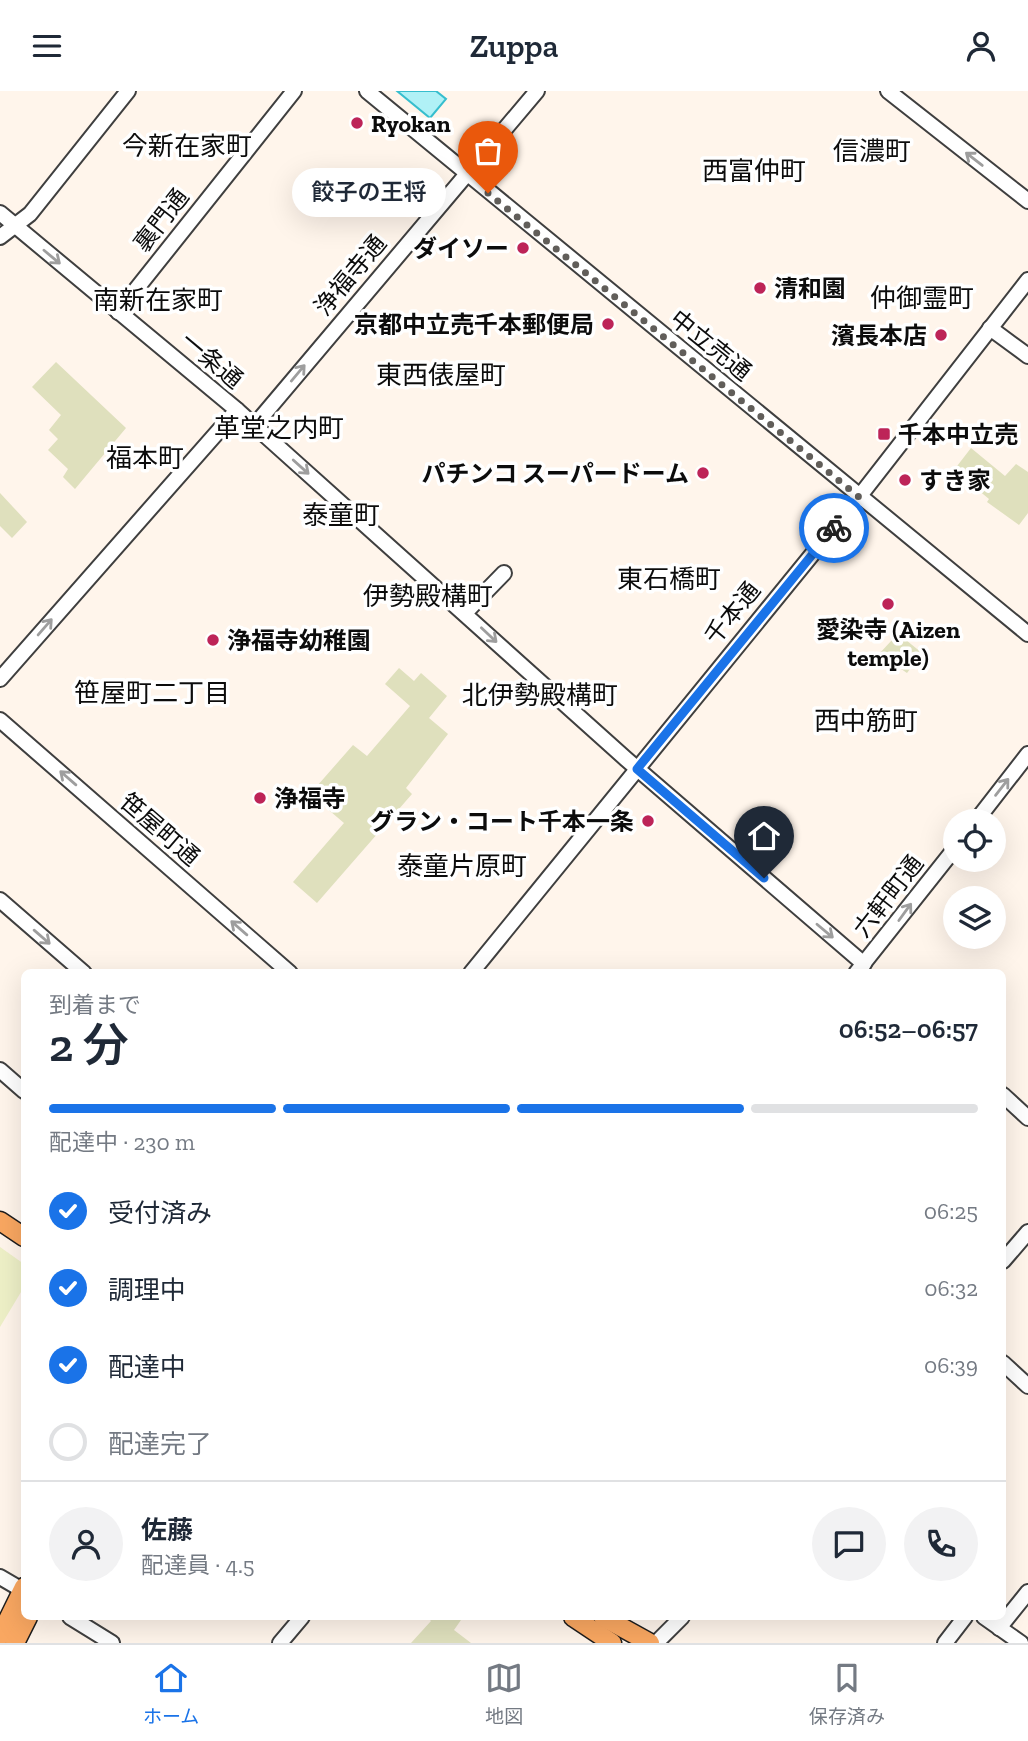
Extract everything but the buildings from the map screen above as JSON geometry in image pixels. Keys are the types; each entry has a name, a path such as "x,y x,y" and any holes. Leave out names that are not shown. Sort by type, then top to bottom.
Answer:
{"main road":[{"path":"0,1221 21,1235"},
{"path":"0,1636 21,1595"},
{"path":"15,1643 26,1620"},
{"path":"578,1620 612,1643"},
{"path":"608,1620 650,1643"}],"street":[{"path":"0,237 30,214 128,91"},
{"name":"裏門通","path":"118,312 294,91"},
{"name":"中立売通","path":"367,91 1028,634"},
{"name":"浄福寺通","path":"254,426 537,91"},
{"path":"888,91 1028,201"},
{"name":"一条通","path":"0,213 237,410 862,969"},
{"name":"千本通","path":"474,969 859,497 1028,280"},
{"path":"990,328 1028,356"},
{"path":"0,679 237,410"},
{"path":"465,613 504,573"},
{"name":"笹屋町通","path":"0,720 285,969"},
{"path":"985,809 1028,754"},
{"name":"六軒町通","path":"862,969 943,864"},
{"path":"0,900 79,969"},
{"path":"0,1070 21,1088"},
{"path":"1006,1098 1028,1118"},
{"path":"1006,1258 1028,1232"},
{"path":"1006,1366 1028,1386"},
{"path":"0,1577 21,1588"},
{"path":"1006,1619 1028,1592"},
{"path":"74,1620 113,1643"},
{"path":"280,1643 299,1620"},
{"path":"656,1643 679,1620"},
{"path":"945,1643 963,1620"},
{"path":"988,1620 1021,1643"},
{"path":"999,1627 1005,1620"}],"green space":[{"path":"56,362 126,428 75,489 63,477 68,469 48,450 58,439 49,430 61,415 32,387"},
{"path":"971,448 1005,476 1016,464 1028,472 1028,513 1019,525 987,502 989,499 954,470"},
{"path":"0,493 27,522 12,538 0,526"},
{"path":"901,636 922,653 907,673 879,654 892,640 896,643"},
{"path":"399,668 414,681 421,673 447,696 429,718 448,734 406,788 412,794 317,903 293,882 344,823 310,794 353,745 367,756 410,706 385,684"},
{"path":"0,1247 21,1262 21,1292 0,1327"},
{"path":"461,1620 454,1630 471,1643 411,1643 431,1621"}],"water":[{"path":"397,91 436,91 446,99 430,118"}],"way so far":[{"path":"488,193 859,497 834,528"}],"place":[{"name":"Ryokan","path":"357,123"},
{"name":"餃子の王将","path":"488,193"},
{"name":"ダイソー","path":"523,248"},
{"name":"清和園","path":"760,288"},
{"name":"京都中立売千本郵便局","path":"608,324"},
{"name":"濱長本店","path":"941,335"},
{"name":"千本中立売","path":"884,434"},
{"name":"パチンコ スーパードーム","path":"703,473"},
{"name":"すき家","path":"905,480"},
{"name":"愛染寺 (Aizen temple)","path":"888,604"},
{"name":"浄福寺幼稚園","path":"213,640"},
{"name":"浄福寺","path":"260,798"},
{"name":"グラン・コート千本一条","path":"648,821"}],"district":[{"name":"今新在家町","path":"187,146"},
{"name":"信濃町","path":"872,151"},
{"name":"西富仲町","path":"754,171"},
{"name":"仲御霊町","path":"922,298"},
{"name":"南新在家町","path":"158,300"},
{"name":"東西俵屋町","path":"441,375"},
{"name":"革堂之内町","path":"279,428"},
{"name":"福本町","path":"145,458"},
{"name":"泰童町","path":"341,515"},
{"name":"東石橋町","path":"669,579"},
{"name":"伊勢殿構町","path":"428,596"},
{"name":"笹屋町二丁目","path":"152,693"},
{"name":"北伊勢殿構町","path":"540,695"},
{"name":"西中筋町","path":"866,721"},
{"name":"泰童片原町","path":"462,866"}],"route":[{"path":"764,878 637,769 834,528"}]}
